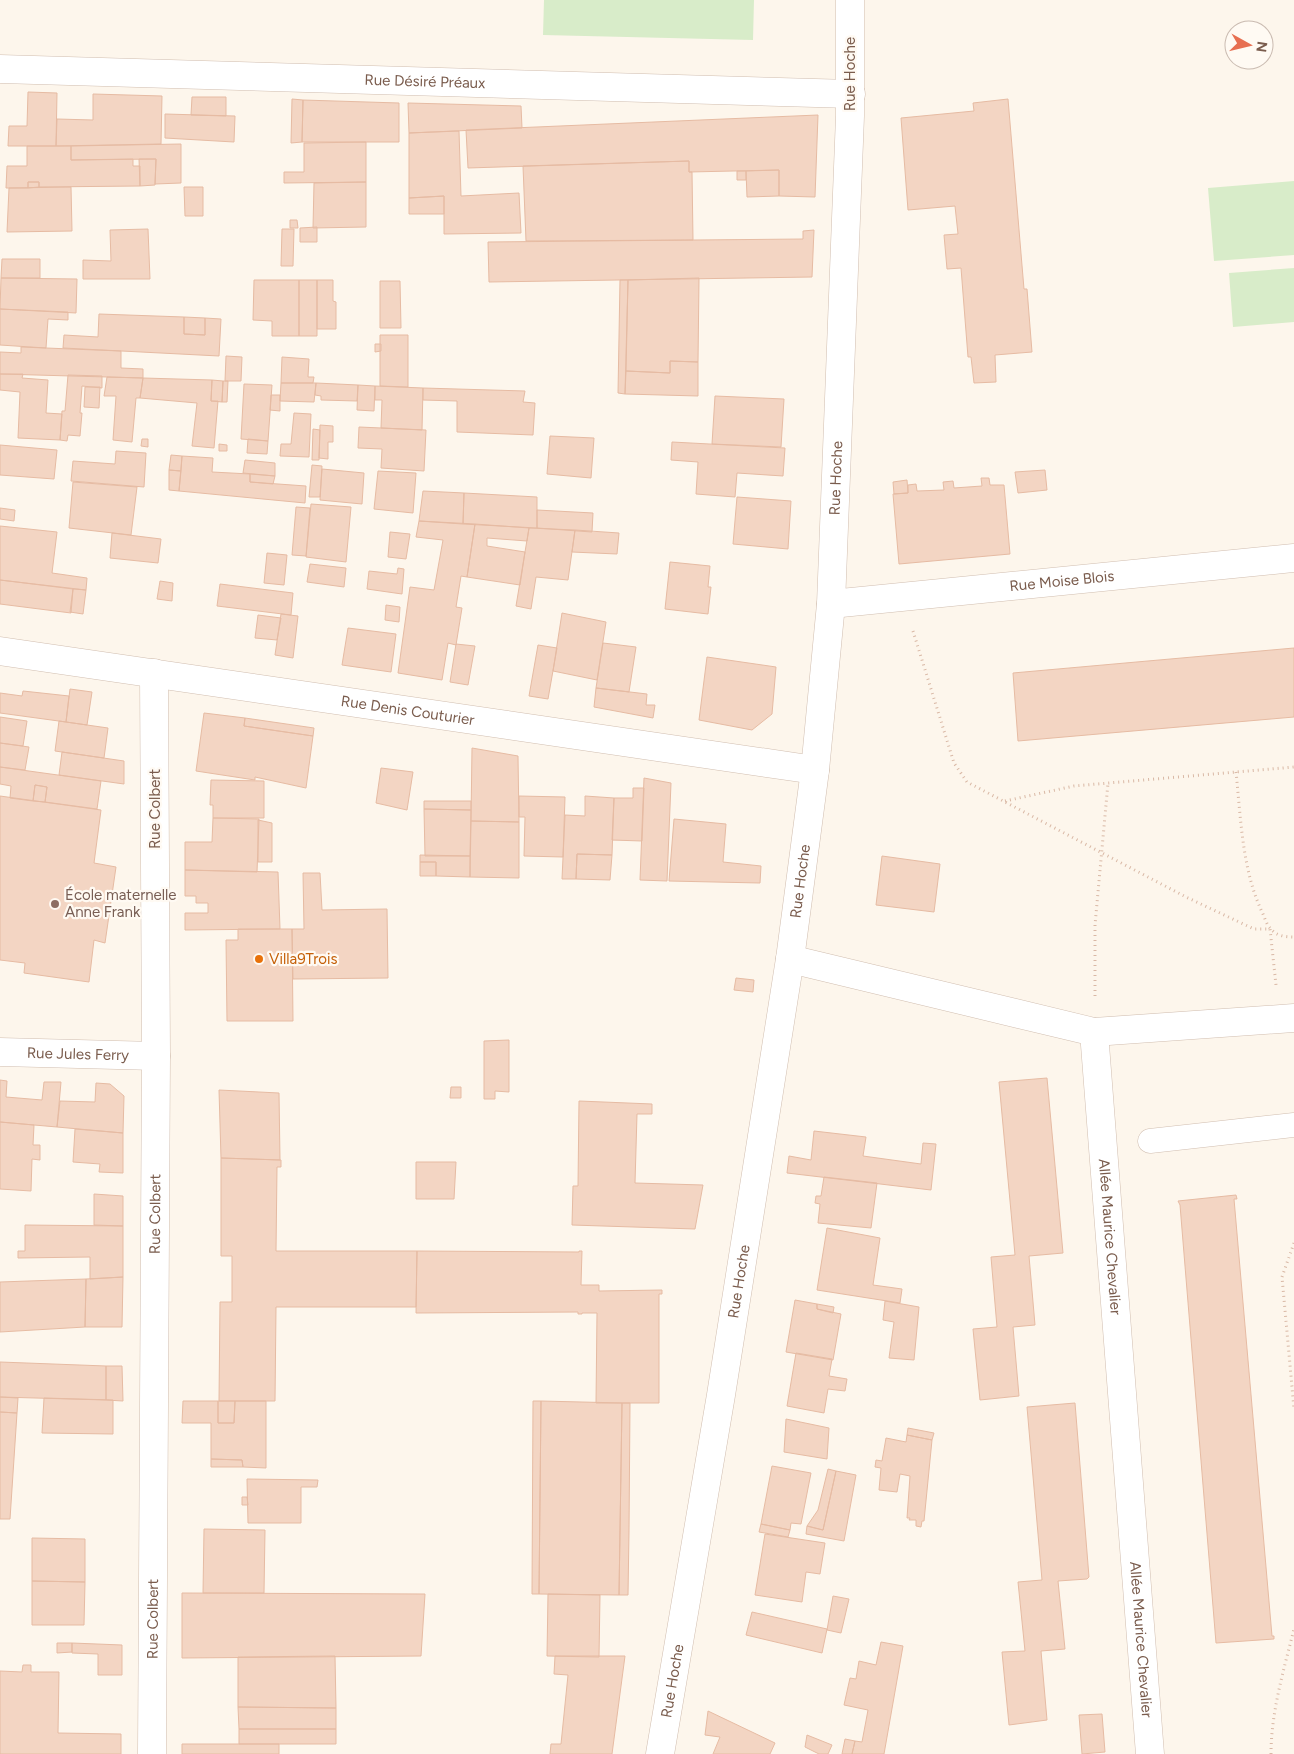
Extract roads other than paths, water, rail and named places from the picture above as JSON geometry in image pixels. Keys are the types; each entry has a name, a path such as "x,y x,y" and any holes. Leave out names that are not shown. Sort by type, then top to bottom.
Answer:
{"street":[{"name":"Rue Hoche","path":"660,1754 722,1386 790,959 815,770 831,604 851,94 850,0"},
{"name":"Rue Désiré Préaux","path":"0,69 851,94"},
{"name":"Rue Moise Blois","path":"831,604 1294,558"},
{"name":"Rue Denis Couturier","path":"0,651 815,770"},
{"name":"Rue Colbert","path":"152,1754 156,1056 154,673"},
{"path":"790,959 1094,1032 1290,1022"},
{"name":"Allée Maurice Chevalier","path":"1094,1032 1150,1754"},
{"name":"Rue Jules Ferry","path":"0,1052 156,1056"}],"lane":[{"path":"1150,1141 1294,1125"}],"place":[{"name":"École maternelle Anne Frank","path":"55,904"},
{"name":"Villa9Trois","path":"259,959"}]}
